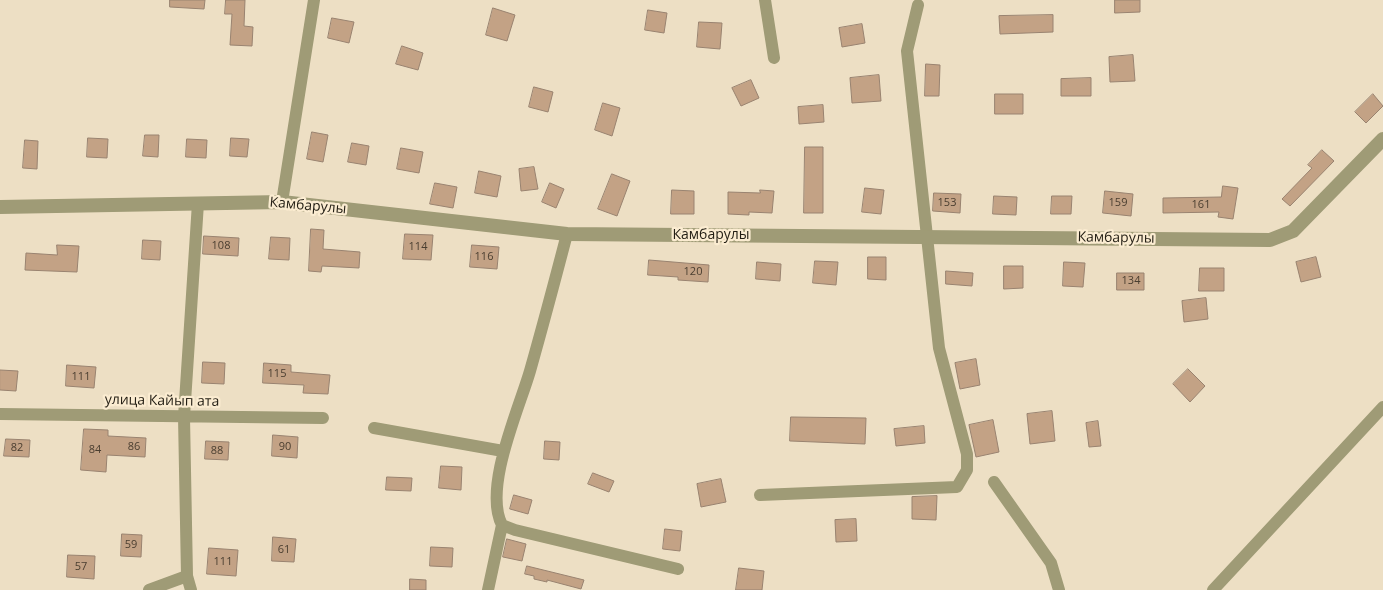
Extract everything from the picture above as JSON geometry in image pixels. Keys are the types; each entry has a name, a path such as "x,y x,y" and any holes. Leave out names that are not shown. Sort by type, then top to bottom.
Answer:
{"street":[{"path":"282,202 314,0"},
{"path":"765,0 774,58"},
{"path":"760,494 957,487 967,470 968,454 939,348 926,236 907,51 918,5"},
{"name":"Камбарулы","path":"0,207 282,202 567,234 1270,240 1292,231 1383,139"},
{"path":"191,590 187,576 184,416 198,203"},
{"path":"488,590 502,525 496,513 503,451 530,373 567,234"},
{"path":"1213,590 1383,407"},
{"name":"улица Кайып ата","path":"0,414 323,418"},
{"path":"374,428 503,451"},
{"path":"994,482 1051,563 1059,590"},
{"path":"502,525 515,530 678,570"},
{"path":"150,590 187,576"}],"building":[{"path":"170,0 205,0 204,9 170,7"},
{"path":"226,0 245,0 244,26 253,27 252,46 230,45 232,14 225,14"},
{"path":"1115,0 1140,0 1140,12 1115,13"},
{"path":"493,8 515,15 507,41 486,35"},
{"path":"648,10 667,13 664,33 645,30"},
{"path":"1053,15 1053,32 1000,34 999,16"},
{"path":"332,18 354,22 349,43 328,38"},
{"path":"699,22 722,23 720,49 697,47"},
{"path":"862,24 865,43 842,47 839,28"},
{"path":"402,46 423,53 418,70 396,64"},
{"path":"1133,55 1135,81 1110,82 1109,57"},
{"path":"926,64 940,65 939,96 925,96"},
{"path":"879,75 881,101 852,103 850,78"},
{"path":"1091,78 1091,96 1061,96 1061,79"},
{"path":"751,80 759,98 741,106 732,88"},
{"path":"534,87 553,92 548,112 529,107"},
{"path":"995,94 1023,94 1023,114 995,114"},
{"path":"1373,94 1383,106 1366,123 1355,112"},
{"path":"603,103 620,108 612,136 595,130"},
{"path":"823,105 824,122 799,124 798,107"},
{"path":"312,132 328,135 323,162 307,159"},
{"path":"145,135 159,135 158,157 143,156"},
{"path":"88,138 108,139 107,158 87,157"},
{"path":"231,138 249,139 247,157 230,156"},
{"path":"187,139 207,140 206,158 186,157"},
{"path":"25,140 38,141 37,169 23,168"},
{"path":"352,143 369,146 366,165 348,162"},
{"path":"805,147 823,147 823,213 804,213"},
{"path":"401,148 423,152 419,173 397,169"},
{"path":"1322,150 1334,161 1290,206 1282,199 1312,168 1308,165"},
{"path":"534,167 538,189 521,191 519,169"},
{"path":"479,171 501,176 497,197 475,193"},
{"path":"612,174 630,181 617,216 598,209"},
{"path":"435,183 457,187 453,208 430,204"},
{"path":"550,183 564,189 556,208 542,202"},
{"path":"1223,186 1238,188 1233,219 1218,217 1219,212 1163,213 1163,198 1221,197"},
{"path":"865,188 884,190 881,214 862,212"},
{"path":"672,190 694,191 694,214 671,214"},
{"path":"760,190 774,191 772,213 749,212 749,215 728,214 728,192 760,193"},
{"path":"1105,191 1133,194 1131,216 1103,213"},
{"path":"934,193 961,194 960,213 933,211"},
{"path":"994,196 1017,197 1016,215 993,214"},
{"path":"1052,196 1072,196 1071,214 1051,214"},
{"path":"311,229 324,230 323,249 360,252 359,268 322,266 321,272 309,271"},
{"path":"405,234 433,235 431,260 403,259"},
{"path":"204,236 239,238 238,256 203,254"},
{"path":"271,237 290,238 289,260 269,259"},
{"path":"143,240 161,241 160,260 142,259"},
{"path":"57,245 79,246 77,272 25,270 26,253 57,255"},
{"path":"472,245 499,247 497,269 470,267"},
{"path":"868,257 886,257 886,280 868,279"},
{"path":"1316,257 1321,277 1301,282 1296,262"},
{"path":"649,260 709,265 708,282 648,275"},
{"path":"815,261 838,262 836,285 813,283"},
{"path":"757,262 781,264 780,281 756,279"},
{"path":"1064,262 1085,263 1083,287 1063,286"},
{"path":"1004,266 1023,266 1023,288 1004,289"},
{"path":"1200,268 1224,268 1224,291 1199,291"},
{"path":"946,271 973,273 972,286 946,284"},
{"path":"1117,273 1144,273 1144,290 1117,290"},
{"path":"1206,298 1208,319 1184,322 1182,301"},
{"path":"976,359 980,385 960,389 955,363"},
{"path":"203,362 225,363 224,384 202,383"},
{"path":"264,363 291,365 291,372 330,375 328,394 303,393 304,385 263,383"},
{"path":"67,365 96,367 94,388 66,386"},
{"path":"1188,369 1205,386 1190,402 1173,384"},
{"path":"0,370 18,371 16,391 0,390"},
{"path":"1052,411 1055,441 1030,444 1027,414"},
{"path":"791,417 866,418 865,444 790,441"},
{"path":"993,420 999,452 976,457 969,425"},
{"path":"1098,421 1101,446 1089,447 1086,423"},
{"path":"924,426 925,443 896,446 894,429"},
{"path":"84,429 108,430 108,436 146,438 145,457 107,455 106,472 81,470"},
{"path":"273,435 298,437 297,458 272,456"},
{"path":"6,439 30,440 29,457 4,456"},
{"path":"206,441 229,442 228,460 205,459"},
{"path":"545,441 560,442 559,460 544,459"},
{"path":"441,466 462,467 461,490 439,488"},
{"path":"593,473 614,481 609,492 588,484"},
{"path":"387,477 412,478 411,491 386,490"},
{"path":"721,479 726,502 701,507 697,484"},
{"path":"514,495 532,500 528,514 510,509"},
{"path":"937,496 936,520 912,519 912,497"},
{"path":"856,519 857,541 836,542 835,520"},
{"path":"665,529 682,531 680,551 663,549"},
{"path":"122,534 142,535 141,557 121,556"},
{"path":"273,537 296,539 294,562 272,561"},
{"path":"507,539 526,544 522,561 503,557"},
{"path":"431,547 453,548 452,567 430,566"},
{"path":"209,548 238,550 236,576 207,574"},
{"path":"68,555 95,556 94,579 67,577"},
{"path":"527,566 584,580 581,589 547,580 547,582 534,579 534,576 525,574"},
{"path":"739,568 764,571 762,590 736,590"},
{"path":"410,579 426,580 426,590 410,590"}]}
